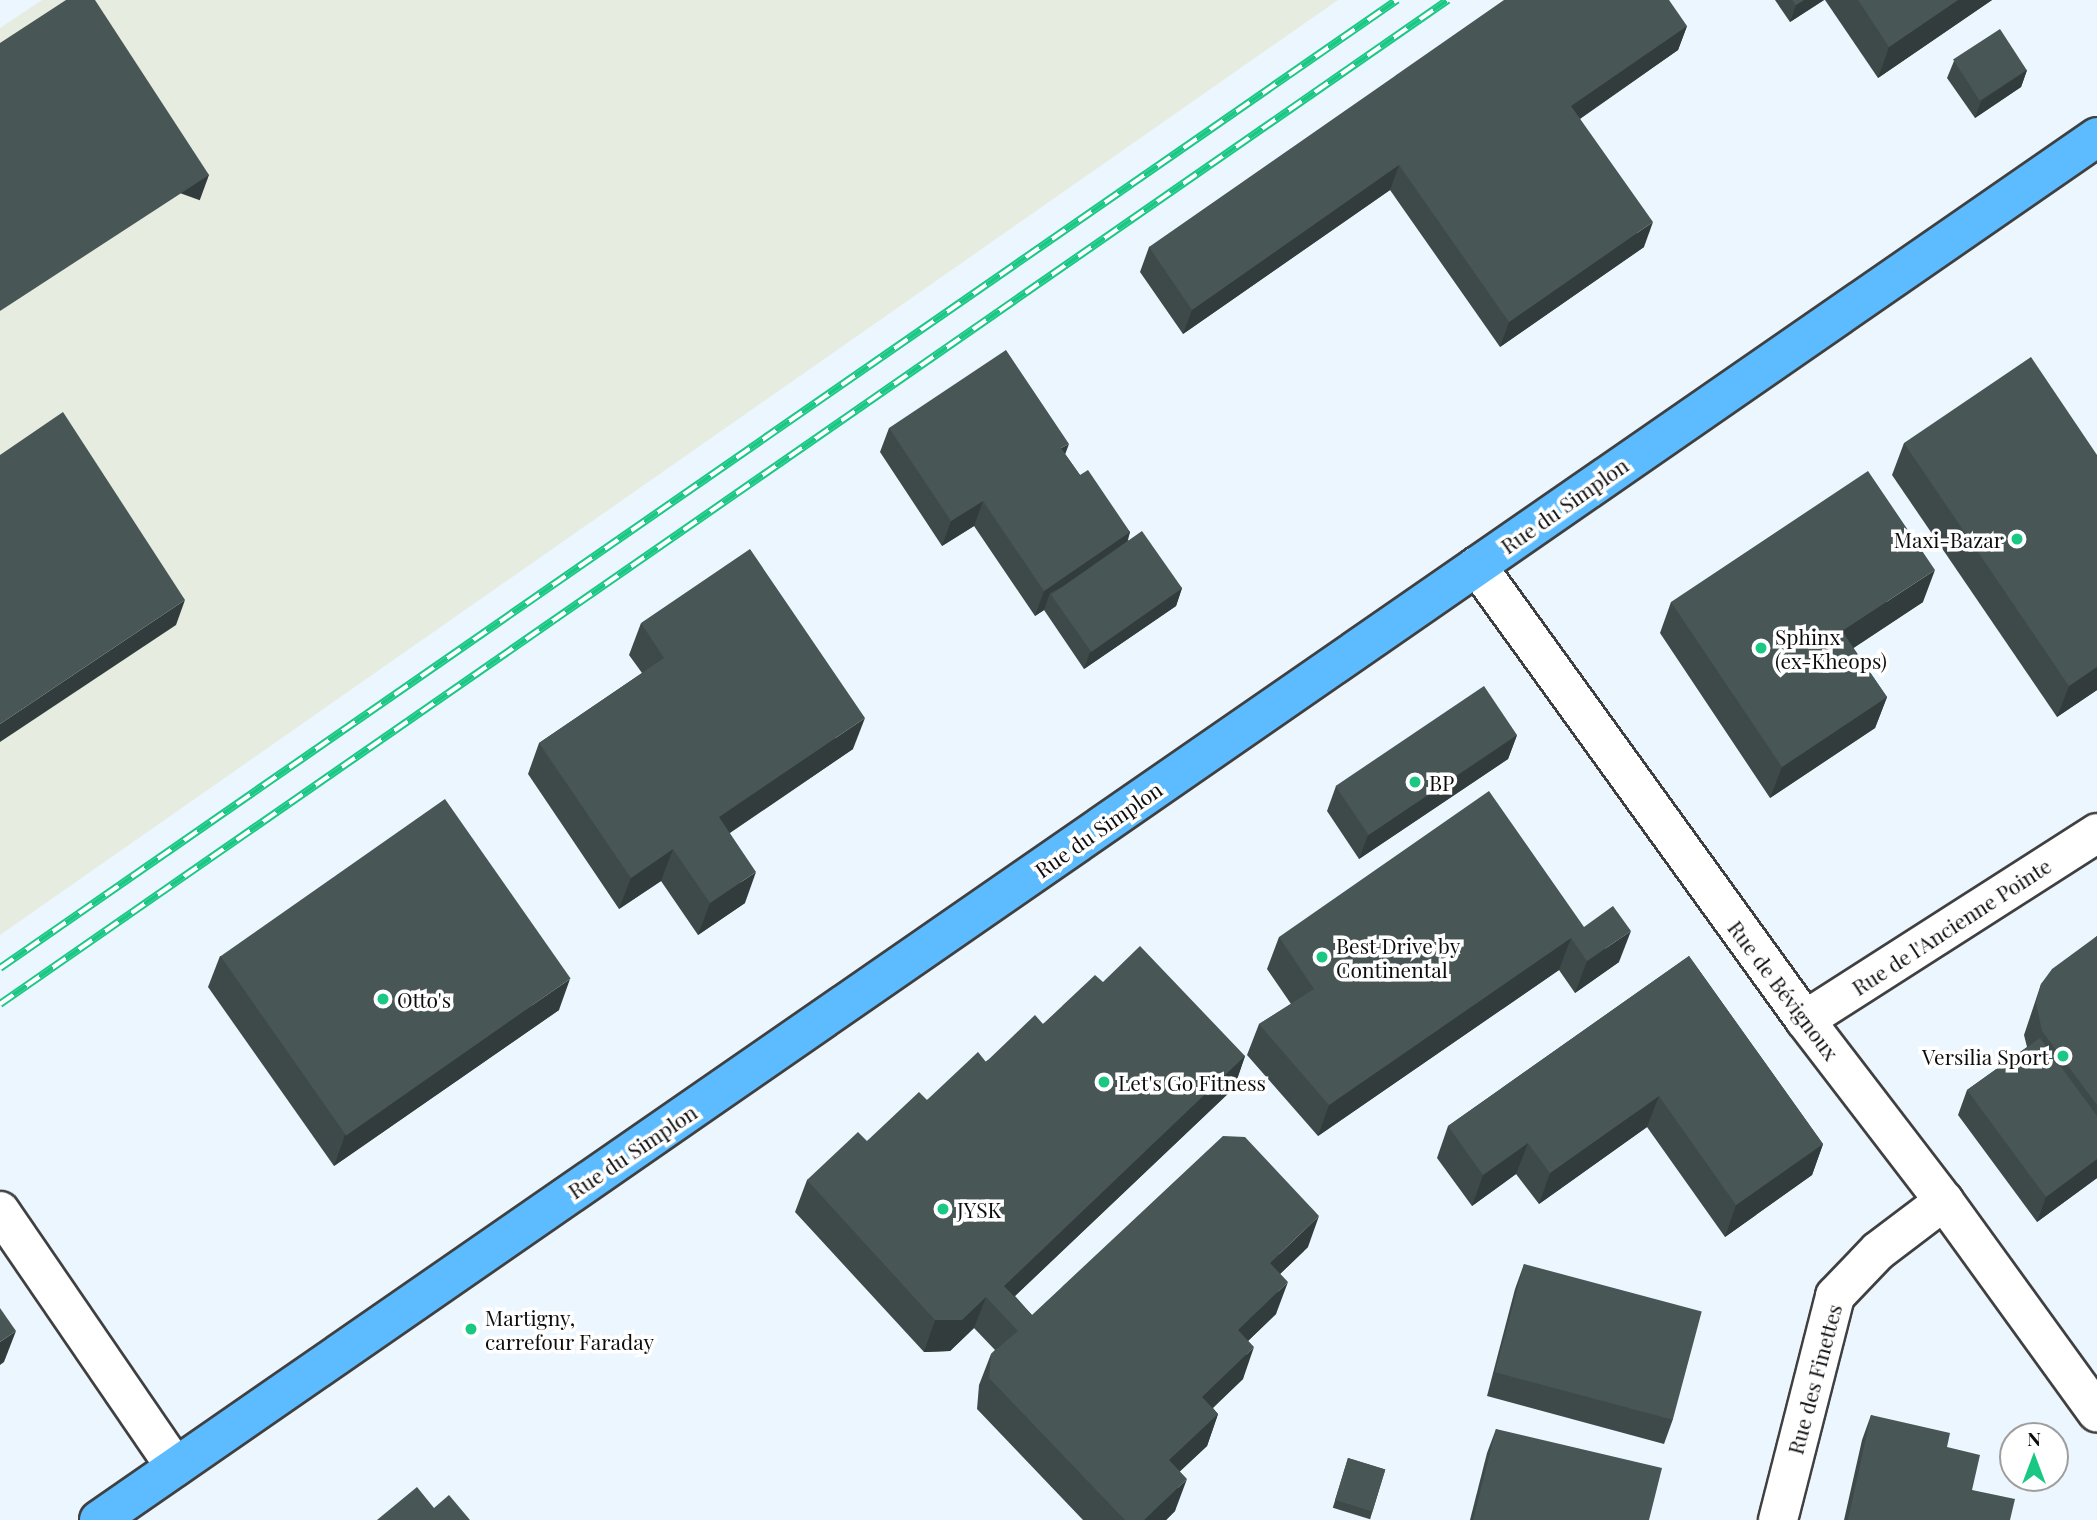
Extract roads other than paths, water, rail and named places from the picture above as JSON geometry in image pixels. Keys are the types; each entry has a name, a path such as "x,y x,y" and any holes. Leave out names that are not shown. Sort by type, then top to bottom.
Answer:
{"main road":[{"name":"Rue du Simplon","path":"99,1520 2097,137"}],"street":[{"name":"Rue de Bévignoux","path":"1477,566 1805,1020 1944,1201 2097,1412"},
{"name":"Rue de l'Ancienne Pointe","path":"1805,1020 2097,832"},
{"name":"Rue des Finettes","path":"1778,1520 1835,1296 1878,1251 1944,1201"},
{"path":"0,1211 175,1467"}],"railway":[{"path":"0,968 1397,0"},
{"path":"0,1004 1448,0"}],"place":[{"name":"Maxi-Bazar","path":"2017,539"},
{"name":"Sphinx (ex-Kheops)","path":"1761,648"},
{"name":"BP","path":"1415,782"},
{"name":"Best Drive by Continental","path":"1322,957"},
{"name":"Otto's","path":"383,999"},
{"name":"Versilia Sport","path":"2063,1056"},
{"name":"Let's Go Fitness","path":"1104,1082"},
{"name":"JYSK","path":"943,1209"},
{"name":"Martigny, carrefour Faraday","path":"471,1329"}]}
